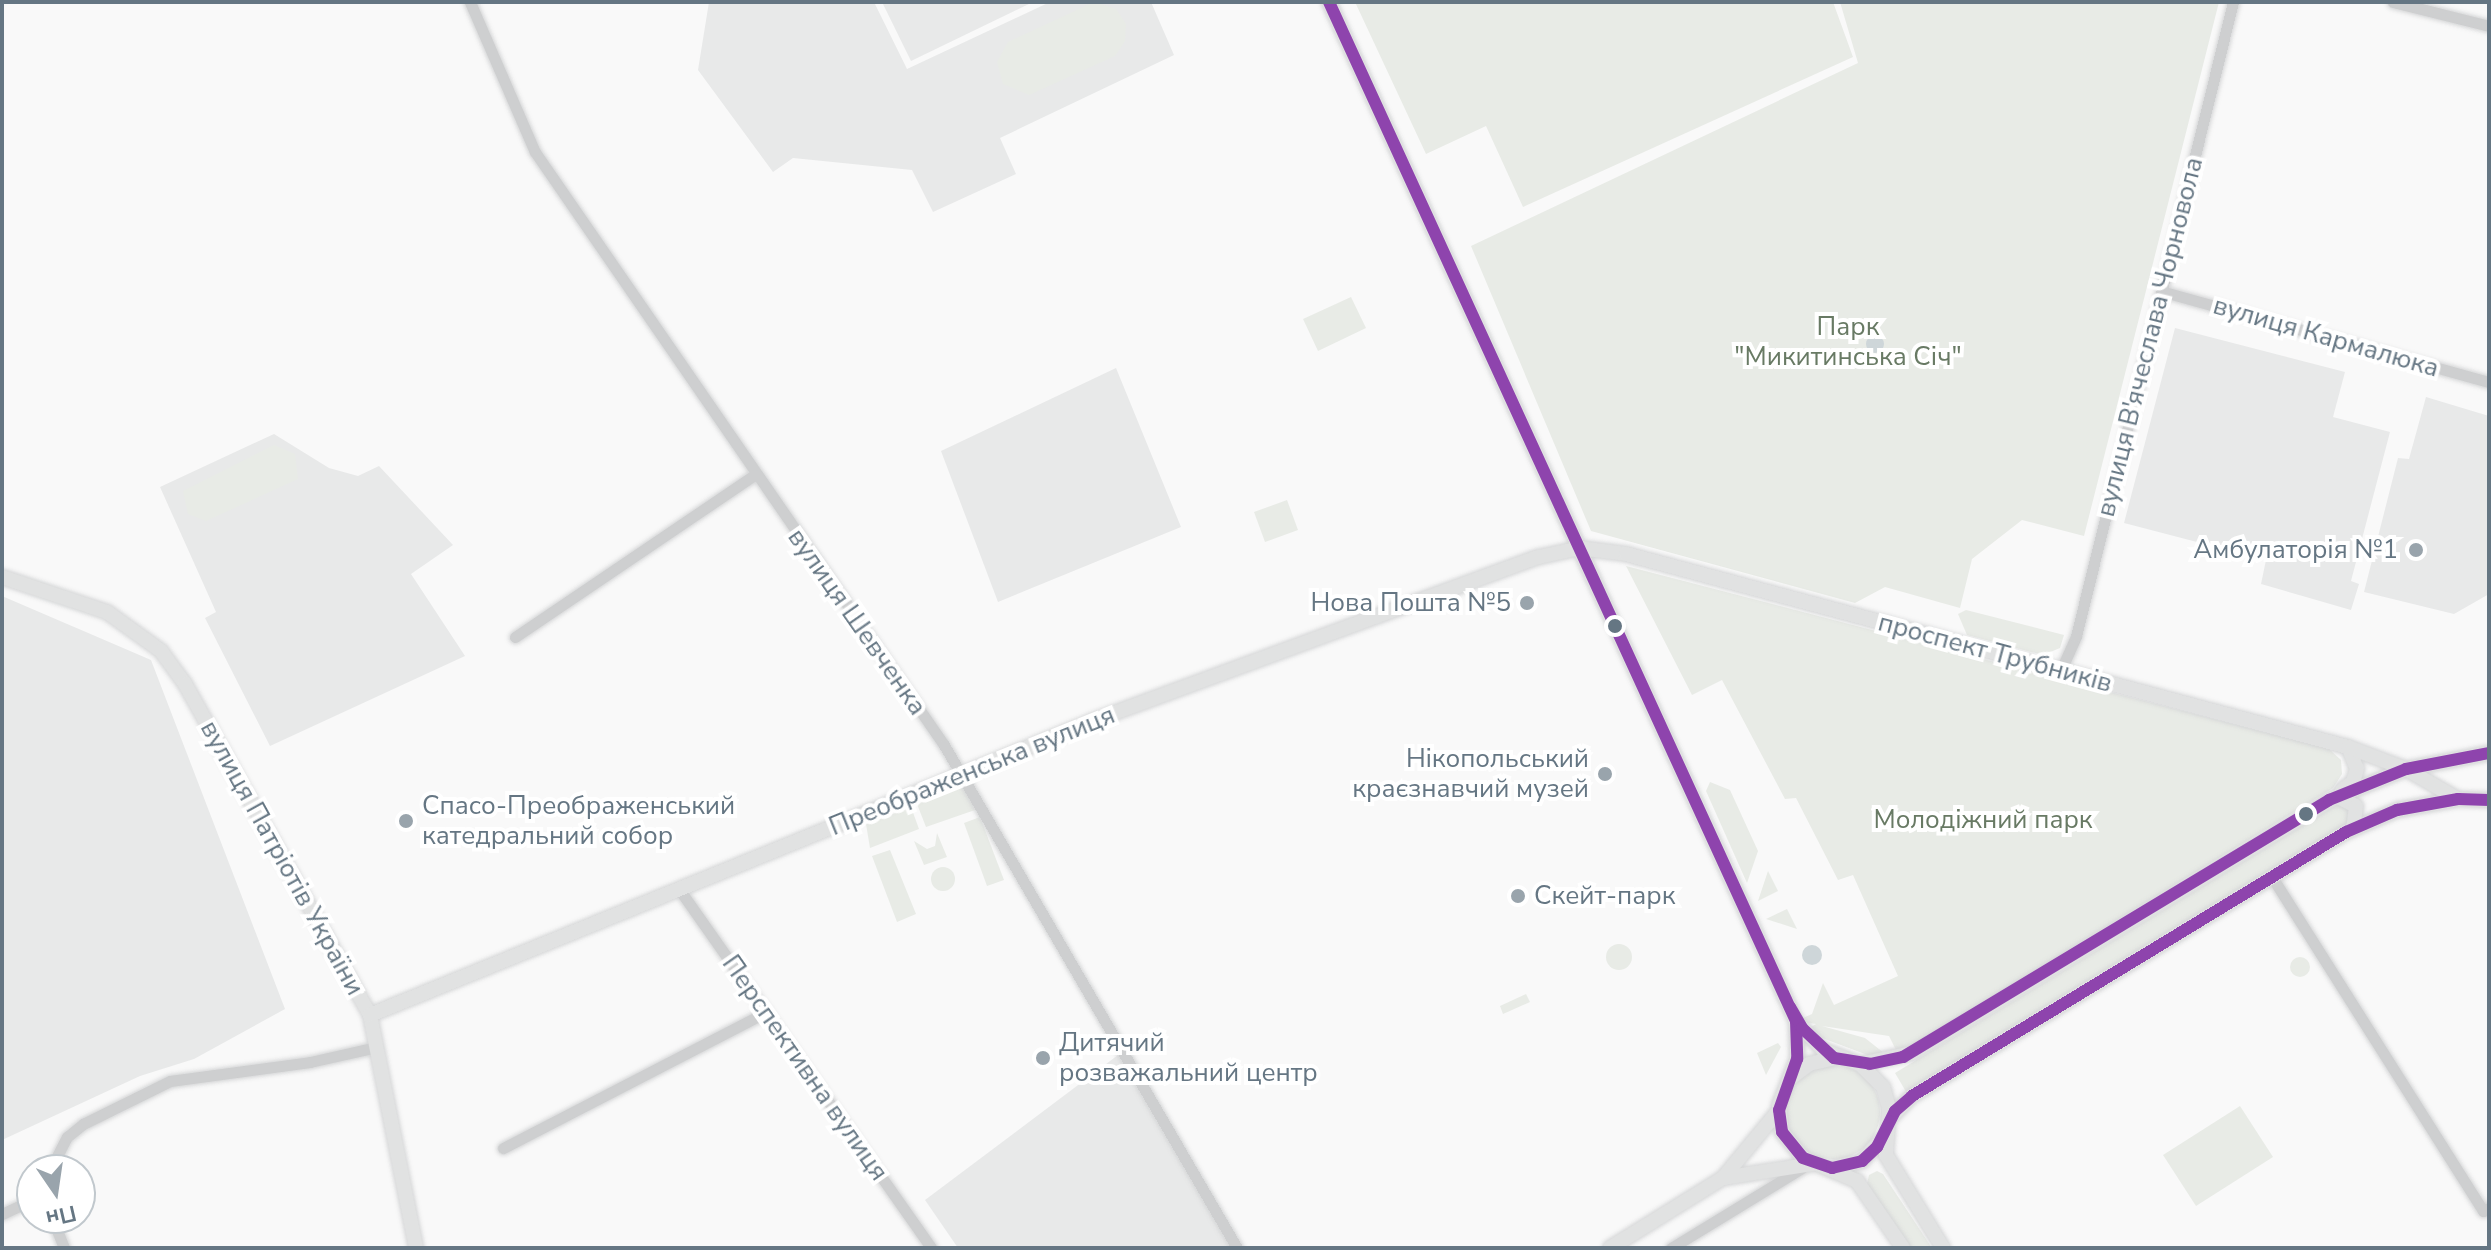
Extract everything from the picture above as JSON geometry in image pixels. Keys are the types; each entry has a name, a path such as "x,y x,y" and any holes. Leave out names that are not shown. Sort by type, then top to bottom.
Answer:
{"main road":[{"path":"1329,2 1796,1021 1834,1058"},
{"name":"проспект Трубників","path":"1580,548 1607,550 2348,747 2406,769 2458,799"},
{"name":"Преображенська вулиця","path":"370,1015 962,774 1524,563 1580,548"},
{"name":"вулиця Патріотів України","path":"2,577 107,612 161,651 185,684 370,1015 416,1248"},
{"path":"2333,799 2353,782 2356,762 2348,747"},
{"path":"1792,1078 1809,1064 1834,1058 1860,1064 1912,1053 2333,799 2406,769 2489,753"},
{"path":"2333,799 2356,806 2353,829"},
{"name":"проспект Трубників","path":"1889,1119 1912,1096 2353,829 2397,810 2458,799 2489,800"},
{"path":"1610,1248 1723,1178 1779,1110 1797,1059 1796,1021"},
{"path":"1723,1178 1807,1166 1832,1168 1862,1161 1883,1138 1889,1119 1883,1087 1860,1064"},
{"path":"1779,1110 1787,1142 1807,1166"},
{"path":"1883,1138 1893,1172 1943,1248"},
{"path":"1832,1168 1862,1186 1903,1248"}],"street":[{"name":"вулиця Шевченка","path":"470,2 535,152 962,774 1237,1248"},
{"name":"вулиця В'ячеслава Чорновола","path":"2061,670 2076,636 2164,292 2233,2"},
{"path":"2393,2 2489,26"},
{"name":"вулиця Кармалюка","path":"2164,292 2489,382"},
{"path":"515,637 754,475"},
{"path":"2272,877 2483,1211 2489,1208"},
{"name":"Перспективна вулиця","path":"679,889 931,1248"},
{"path":"503,1148 766,1012"},
{"path":"58,1154 67,1137 83,1124 170,1081 310,1062 377,1047"},
{"path":"1671,1248 1807,1166"}],"shaded area":[{"path":"709,2 874,2 907,69 1050,2 1151,2 1174,55 1000,138 1016,174 933,212 912,170 793,158 773,172 698,70"},
{"path":"882,2 1031,2 1031,3 911,61"},
{"path":"2175,328 2345,372 2333,417 2390,432 2351,581 2359,584 2351,610 2261,584 2266,560 2124,523"},
{"path":"1875,335 1884,344 1875,353 1866,344"},
{"path":"1116,368 1181,527 998,602 941,451"},
{"path":"2426,397 2489,416 2489,594 2454,614 2364,592 2398,458 2409,459"},
{"path":"274,434 329,468 358,476 379,466 453,545 411,574 465,656 270,746 205,618 216,612 160,487"},
{"path":"2,596 151,660 285,1009 194,1059 140,1076 2,1140"},
{"path":"1812,945 1819,948 1822,955 1819,962 1812,965 1805,962 1802,955 1805,948"},
{"path":"1118,1055 1231,1248 958,1248 925,1200"}],"green space":[{"path":"1094,2 1116,9 1126,24 1125,41 1115,56 1029,95 1003,84 997,62 1008,42"},
{"path":"1355,2 1833,2 1853,57 1523,207 1486,126 1426,154"},
{"name":"Парк \"Микитинська Січ\"","path":"1840,2 2219,2 2084,536 2022,520 1972,559 1960,608 1885,587 1855,603 1591,531 1471,246 1858,63"},
{"path":"1351,297 1366,328 1318,351 1303,319"},
{"path":"274,445 295,454 298,479 206,521 188,514 183,491"},
{"path":"1287,500 1298,530 1265,542 1254,512"},
{"name":"Молодіжний парк","path":"1626,566 2329,749 2341,760 2342,774 2333,788 1898,1054 1889,1036 1822,1026 1865,1038 1889,1057 1873,1057 1817,1036 1811,1027 1816,1024 1796,1021 1812,1014 1823,983 1834,1005 1898,976 1853,875 1838,880 1796,798 1785,799 1722,680 1692,695"},
{"path":"1966,610 2064,635 2060,648 2043,655 1967,635 1958,614"},
{"path":"1710,782 1730,790 1758,851 1747,883 1706,791"},
{"path":"964,786 975,810 926,827 917,804"},
{"path":"2340,803 2347,805 2352,821 1908,1095 1895,1073"},
{"path":"911,807 919,829 870,848 866,824"},
{"path":"980,817 1004,880 987,886 964,823"},
{"path":"937,833 947,857 924,865 914,841 927,849 935,846"},
{"path":"890,850 916,914 897,922 872,856"},
{"path":"943,867 952,870 955,879 952,888 943,891 934,888 931,879 934,870"},
{"path":"1768,871 1778,891 1758,901"},
{"path":"1787,909 1797,929 1766,919"},
{"path":"1619,944 1629,947 1632,957 1629,967 1619,970 1609,967 1606,957 1609,947"},
{"path":"2300,957 2307,960 2310,967 2307,974 2300,977 2293,974 2290,967 2293,960"},
{"path":"1526,994 1530,1002 1503,1014 1500,1006"},
{"path":"1778,1043 1781,1047 1766,1075 1757,1053"},
{"path":"1833,1065 1851,1068 1866,1079 1877,1094 1880,1112 1877,1130 1866,1145 1851,1156 1833,1159 1815,1156 1800,1145 1789,1130 1786,1112 1789,1094 1800,1079 1815,1068"},
{"path":"2240,1106 2273,1157 2196,1206 2163,1155"},
{"path":"1877,1171 1883,1174 1932,1248 1909,1248 1867,1184 1869,1175"}],"transit line":[{"path":"1329,2 1796,1021 1797,1059 1779,1110 1782,1132 1803,1158 1832,1168 1862,1161 1877,1147 1895,1111 1912,1096 2346,832 2397,810 2458,799 2489,800"},
{"path":"1790,1007 1802,1028 1834,1058 1870,1064 1903,1057 2329,800 2406,769 2489,753"}],"place":[{"name":"Амбулаторія №1","path":"2416,550"},
{"name":"Нова Пошта №5","path":"1527,603"},
{"name":"Нiкопольський краєзнавчий музей","path":"1605,774"},
{"name":"Спасо-Преображенський катедральний собор","path":"406,821"},
{"name":"Скейт-парк","path":"1518,896"},
{"name":"Дитячий розважальний центр","path":"1043,1058"}]}
